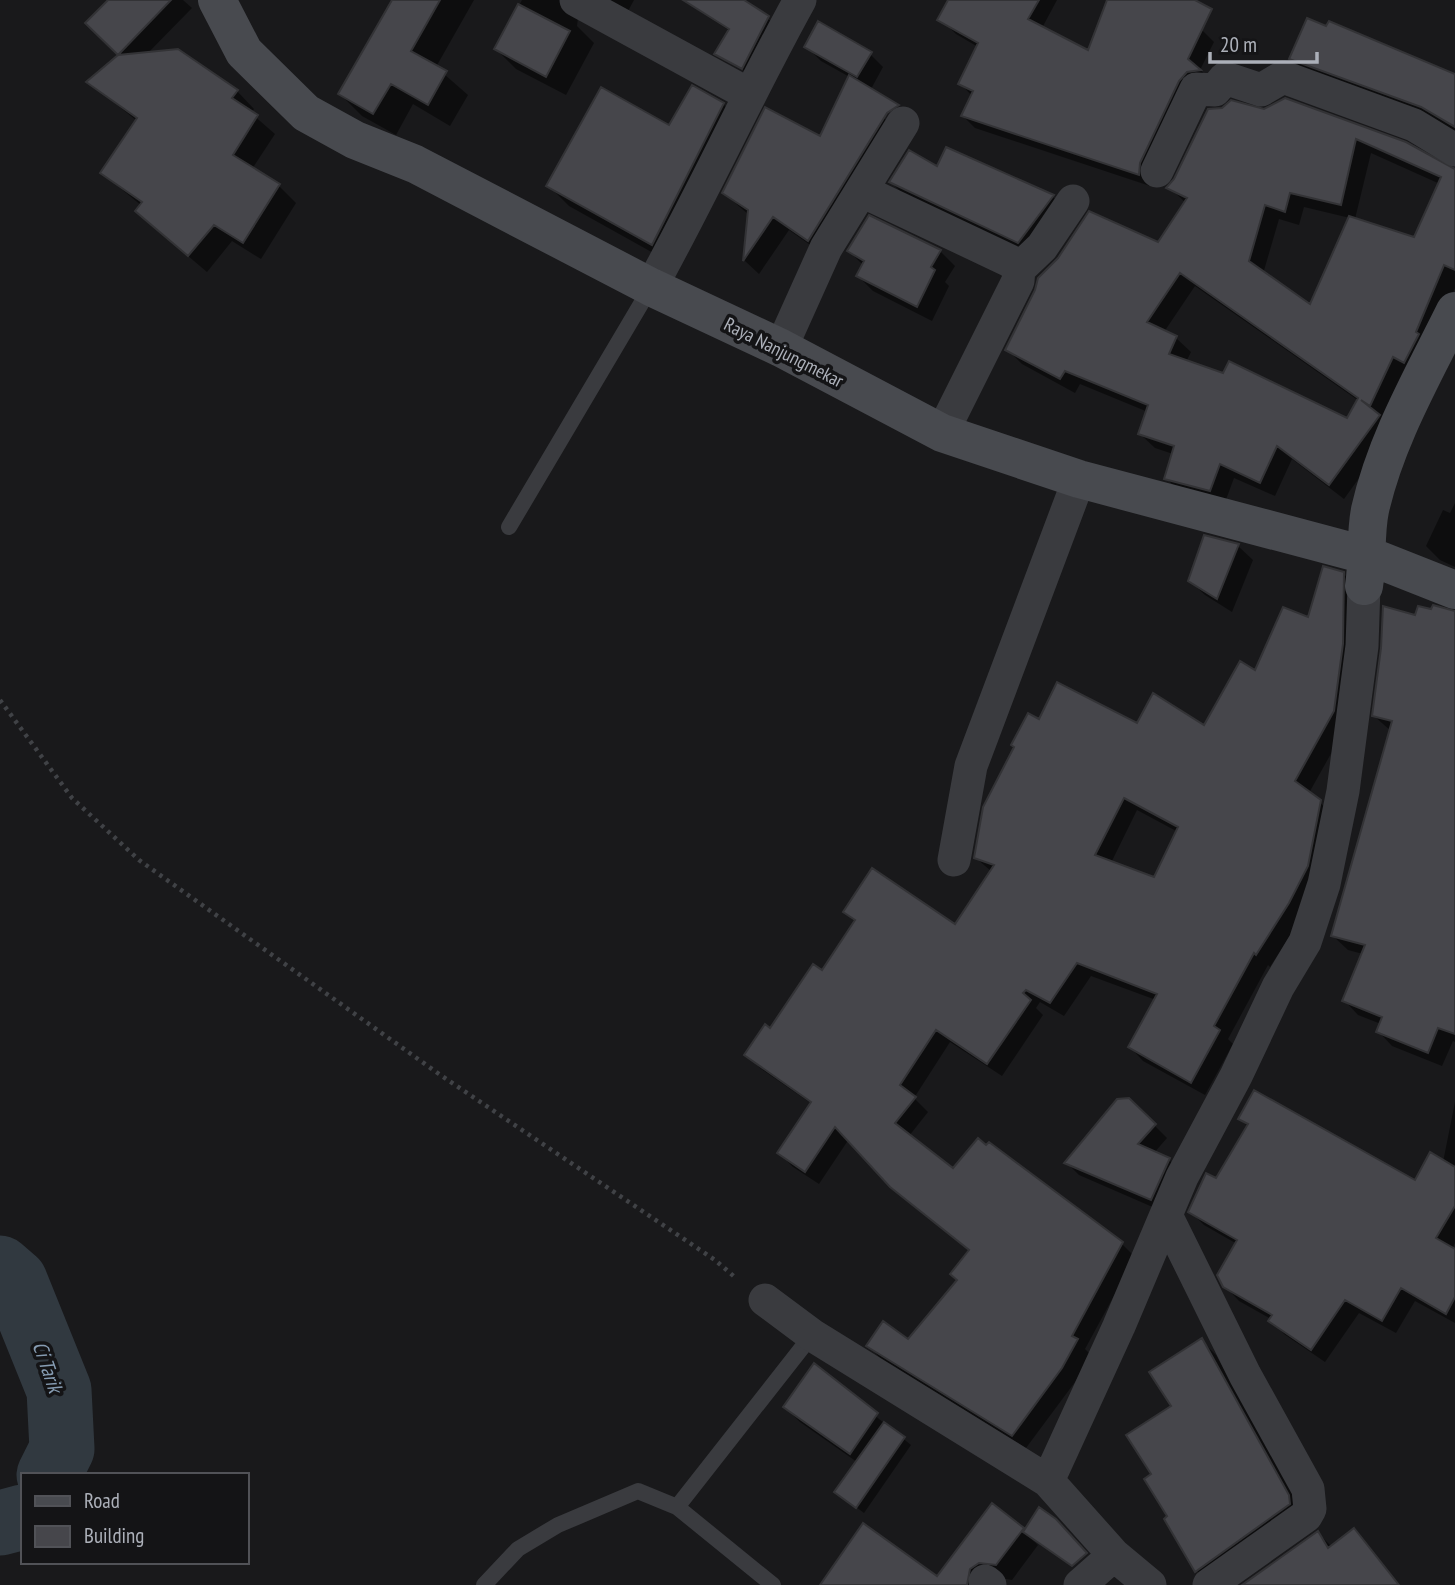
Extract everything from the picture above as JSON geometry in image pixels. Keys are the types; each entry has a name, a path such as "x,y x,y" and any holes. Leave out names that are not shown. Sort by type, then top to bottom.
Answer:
{"main road":[{"name":"Raya Nanjungmekar","path":"217,0 244,52 306,113 355,140 415,164 651,287 781,348 942,433 1366,571 1455,590"},
{"path":"1366,571 1370,514 1378,479 1398,427 1455,311"}],"street":[{"path":"576,0 748,94"},
{"path":"651,287 691,215 748,94 800,0"},
{"path":"1157,172 1196,89 1215,90 1225,78 1261,90 1283,77 1414,125 1455,150"},
{"path":"781,348 826,248 903,123"},
{"path":"862,191 1010,261 1019,269"},
{"path":"942,433 1018,281 1019,269 1042,247 1073,201"},
{"path":"954,860 971,766 1079,479"},
{"path":"1048,1481 1182,1177 1236,1076 1278,986 1305,942 1324,884 1343,791 1362,646 1366,571"},
{"path":"1166,1216 1245,1375 1308,1489 1310,1500 1306,1516 1209,1585"},
{"path":"765,1300 812,1335 1048,1481 1114,1555 1150,1585"},
{"path":"1080,1585 1114,1555"}],"lane":[{"path":"509,527 651,287"},
{"path":"677,1507 812,1335"},
{"path":"484,1585 517,1549 558,1525 633,1491 677,1507 772,1585"}],"path":[{"path":"0,700 72,798 139,860 439,1074 715,1260 765,1300"}],"building":[{"path":"108,0 171,0 118,55 85,23"},
{"path":"392,0 440,0 411,51 447,71 428,105 391,84 373,114 338,94"},
{"path":"683,0 744,0 769,16 742,69 714,54 729,29"},
{"path":"948,0 1039,0 1028,19 1088,50 1107,0 1195,0 1212,9 1188,59 1201,70 1187,72 1179,81 1140,163 1139,175 961,116 973,91 958,84 978,43 937,20"},
{"path":"518,4 570,31 546,77 494,49"},
{"path":"1307,18 1326,26 1329,21 1455,74 1455,127 1421,107 1289,59"},
{"path":"818,21 872,52 857,77 804,47"},
{"path":"178,49 238,90 232,98 258,115 233,155 280,184 243,243 214,225 188,256 135,211 142,202 100,173 137,118 86,82 118,55"},
{"path":"849,75 899,105 887,113 808,241 773,217 743,261 748,210 722,193 765,107 820,136"},
{"path":"692,85 724,103 652,245 546,186 601,87 669,125"},
{"path":"1285,98 1406,142 1455,169 1455,270 1444,265 1416,332 1419,334 1404,363 1393,357 1370,406 1361,400 1380,415 1329,485 1277,446 1260,483 1220,464 1210,491 1164,479 1174,446 1138,434 1148,405 1065,371 1060,379 1005,350 1035,290 1038,278 1058,258 1089,211 1158,242 1187,198 1166,188 1174,179 1208,109 1222,108 1231,100 1264,109","holes":["1356,139 1441,177 1414,237 1349,216 1310,304 1249,261 1265,205 1285,212 1290,193 1341,205","1180,273 1358,398 1347,418 1229,361 1223,373 1169,354 1177,336 1147,322"]},
{"path":"946,147 1054,195 1018,243 889,182 909,150 937,166"},
{"path":"869,215 941,250 931,267 935,270 917,307 856,276 864,261 847,251"},
{"path":"1204,535 1239,544 1217,599 1188,581"},
{"path":"1323,566 1344,572 1343,644 1334,711 1295,781 1321,800 1308,866 1289,903 1256,955 1254,953 1214,1026 1220,1030 1191,1083 1128,1047 1157,994 1077,963 1050,1003 1026,990 1023,993 1031,1000 987,1064 936,1030 900,1085 916,1097 895,1123 953,1168 978,1138 986,1145 989,1142 1123,1242 1072,1336 1078,1339 1062,1368 1012,1436 866,1346 883,1321 908,1339 957,1280 950,1274 969,1250 890,1187 835,1127 805,1172 777,1153 811,1102 744,1055 765,1024 770,1028 813,964 822,970 855,920 843,912 872,868 955,924 994,865 974,858 983,807 1028,713 1039,719 1057,682 1137,723 1153,693 1204,725 1240,661 1255,670 1283,607 1308,617","holes":["1124,798 1178,827 1154,877 1095,855"]},
{"path":"1433,605 1455,611 1455,1034 1438,1028 1428,1053 1376,1032 1382,1017 1342,1001 1365,945 1331,936 1392,721 1372,716 1381,648 1383,606 1415,615 1418,606 1431,609"},
{"path":"1254,1090 1415,1180 1430,1152 1455,1167 1455,1206 1436,1238 1455,1249 1455,1297 1446,1314 1401,1288 1382,1321 1345,1300 1311,1350 1268,1321 1272,1315 1223,1287 1217,1275 1237,1240 1188,1212 1206,1173 1216,1178 1248,1124 1238,1119"},
{"path":"1129,1098 1156,1124 1138,1144 1170,1158 1151,1200 1064,1163 1117,1099"},
{"path":"1202,1338 1289,1495 1290,1504 1195,1572 1164,1519 1167,1516 1144,1479 1151,1474 1126,1435 1171,1406 1149,1372"},
{"path":"814,1363 878,1413 850,1454 783,1407"},
{"path":"884,1422 905,1437 856,1508 834,1492"},
{"path":"992,1503 1024,1528 996,1565 979,1563 970,1569 967,1585 820,1585 863,1523 937,1576"},
{"path":"1039,1507 1056,1519 1087,1553 1072,1566 1023,1532"},
{"path":"1354,1528 1399,1585 1242,1585 1318,1531 1328,1548"}],"waterway":[{"name":"Ci Tarik","path":"0,1268 15,1281 59,1390 62,1449 50,1473"},
{"name":"Ci Tarik","path":"0,1523 21,1518"}]}
